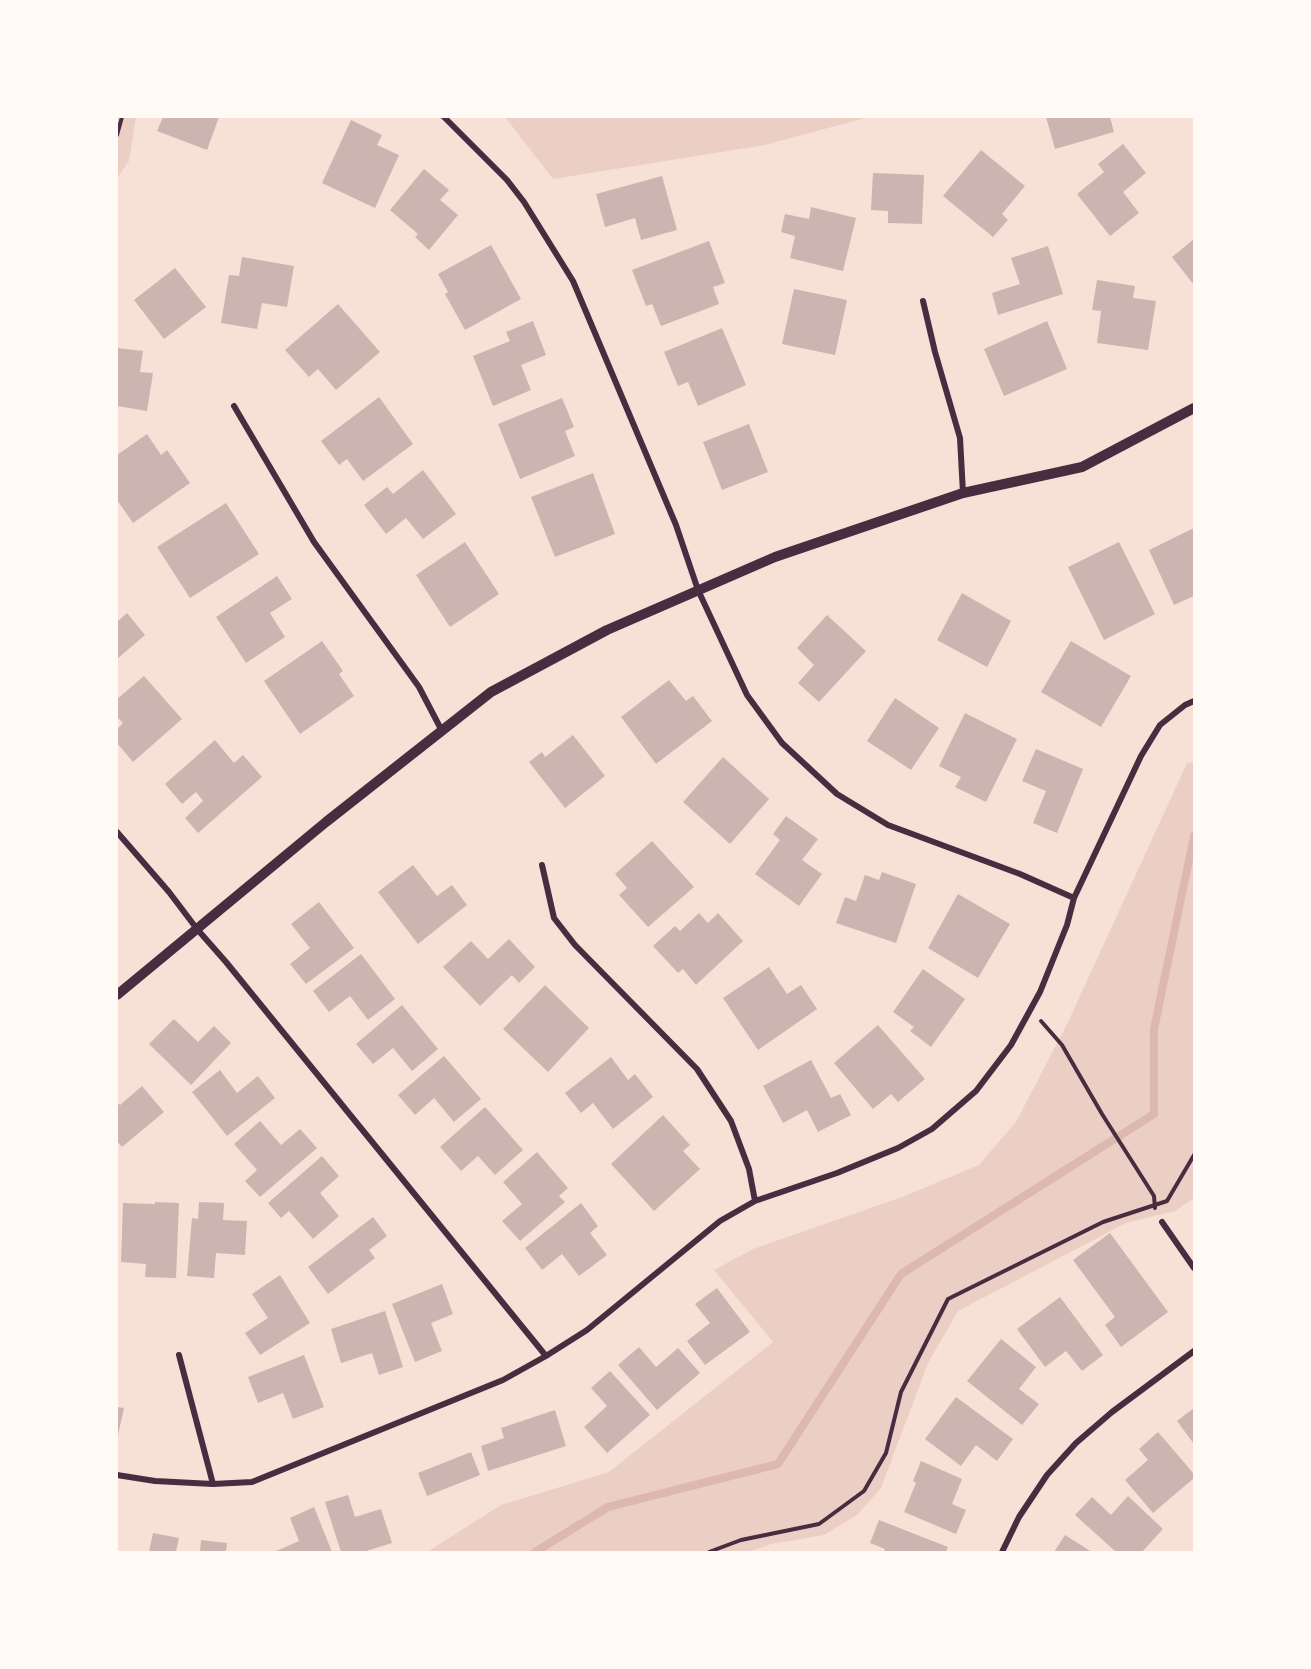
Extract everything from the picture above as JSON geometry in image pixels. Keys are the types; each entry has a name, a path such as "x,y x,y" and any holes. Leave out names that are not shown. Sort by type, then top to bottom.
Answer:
{"street":[{"path":"444,117 507,180 524,202 573,281 676,525 698,590 747,695 782,743 837,794 888,825 1020,874 1074,898"},
{"path":"923,302 960,438 963,493"},
{"path":"234,406 314,542 419,687 442,731"},
{"path":"117,995 326,822 491,693 502,687 607,630 775,557 963,493 1082,467 1194,408"},
{"path":"117,1475 155,1481 213,1484 252,1482 503,1380 587,1330 720,1221 755,1201 837,1173 898,1148 933,1129 976,1091 1011,1045 1040,992 1067,926 1074,898 1141,756 1160,725 1185,705 1194,701"},
{"path":"117,832 169,892 546,1356"},
{"path":"542,865 554,918 575,945 698,1069 731,1121 749,1169 755,1201"},
{"path":"1162,1222 1194,1268"},
{"path":"1002,1552 1019,1517 1047,1475 1076,1443 1112,1412 1194,1351"},
{"path":"179,1355 213,1484"}],"path":[{"path":"117,135 122,117"},
{"path":"1031,1009 1062,1045 1154,1196"},
{"path":"709,1552 741,1540 819,1524 864,1491 886,1453 901,1392 948,1299 1104,1222 1167,1202 1194,1155"}],"shaded area":[{"path":"117,117 136,117 129,161 117,178"},
{"path":"505,117 869,117 765,145 553,179"},
{"path":"1194,762 1194,1198 1175,1211 1126,1223 958,1311 928,1363 881,1488 857,1515 824,1535 771,1544 749,1552 427,1552 501,1505 609,1472 773,1342 714,1270 753,1249 902,1197 979,1165 1016,1122 1068,1022 1187,763"}],"building":[{"path":"163,117 219,117 207,150 157,131"},
{"path":"1046,117 1110,117 1114,132 1055,149"},
{"path":"351,120 382,135 377,145 399,155 375,208 322,183"},
{"path":"1123,144 1146,173 1123,192 1139,213 1110,236 1077,194 1104,172 1098,164"},
{"path":"981,150 1025,186 1002,214 1008,220 993,237 943,196"},
{"path":"424,169 449,190 440,200 458,215 429,250 415,237 418,234 390,210"},
{"path":"873,173 924,175 922,224 888,223 888,211 871,210"},
{"path":"662,176 677,230 641,240 635,218 605,227 596,194"},
{"path":"811,207 856,218 843,271 790,258 795,236 781,232 785,214 809,219"},
{"path":"1194,239 1194,285 1172,257"},
{"path":"709,241 725,283 713,287 719,304 661,326 652,304 646,306 632,270"},
{"path":"491,245 521,299 465,330 445,294 448,292 438,274"},
{"path":"1048,246 1063,294 998,315 992,293 1020,284 1011,258"},
{"path":"242,257 294,266 287,307 262,303 257,329 221,323 229,275 239,276"},
{"path":"175,268 206,307 164,339 134,300"},
{"path":"1097,280 1135,286 1133,298 1156,301 1148,350 1097,343 1101,311 1092,310"},
{"path":"794,289 847,300 835,355 782,344"},
{"path":"338,304 380,352 336,390 318,369 309,377 285,350"},
{"path":"533,321 546,355 521,365 531,390 493,406 473,356 510,341 506,332"},
{"path":"1047,321 1067,369 1004,396 984,349"},
{"path":"722,328 746,385 698,406 688,382 678,386 664,352"},
{"path":"117,348 143,351 140,372 153,373 147,411 117,406"},
{"path":"379,397 413,444 363,481 347,459 339,465 321,441"},
{"path":"562,398 574,427 565,431 575,456 520,479 498,424"},
{"path":"749,424 768,472 722,490 703,442"},
{"path":"147,434 161,455 167,450 190,483 133,523 117,500 117,455"},
{"path":"423,470 456,514 423,539 406,518 386,534 364,505 387,487 393,494"},
{"path":"593,473 615,534 555,557 531,497"},
{"path":"226,503 259,554 190,598 157,547"},
{"path":"1194,528 1194,596 1174,605 1149,550"},
{"path":"465,542 499,594 450,627 416,575"},
{"path":"1119,542 1155,614 1104,640 1068,567"},
{"path":"277,576 292,599 270,613 285,637 246,663 216,617"},
{"path":"962,593 1011,621 987,667 937,640"},
{"path":"127,613 145,635 117,659 117,622"},
{"path":"827,615 866,651 819,702 798,683 814,665 797,648"},
{"path":"322,641 343,671 339,674 354,696 300,734 264,681"},
{"path":"1071,641 1131,676 1101,727 1041,692"},
{"path":"144,676 182,719 133,762 117,743 117,729 123,723 117,717 117,699"},
{"path":"669,680 686,701 693,696 712,721 656,764 621,717"},
{"path":"895,698 939,728 911,770 867,741"},
{"path":"965,713 1017,739 986,802 955,787 961,777 939,766"},
{"path":"573,735 605,776 565,808 529,762 542,752 545,757"},
{"path":"215,740 234,763 243,755 262,777 198,833 185,818 203,801 196,792 182,804 165,784"},
{"path":"1036,749 1083,769 1057,833 1033,823 1046,791 1022,781"},
{"path":"723,757 769,799 730,844 683,802"},
{"path":"786,816 818,839 802,860 822,874 799,906 755,874 780,840 773,834"},
{"path":"652,841 694,887 648,927 619,895 627,888 615,874"},
{"path":"413,865 437,896 452,885 467,905 418,944 378,892"},
{"path":"882,872 916,884 896,943 836,923 845,897 856,901 865,875 879,880"},
{"path":"958,894 1010,924 978,978 928,948"},
{"path":"319,902 354,948 306,984 290,964 310,948 291,924"},
{"path":"699,913 708,923 718,913 743,941 696,985 683,969 678,973 653,946 675,926 680,931"},
{"path":"509,939 535,967 519,983 512,975 480,1006 443,967 471,941 488,959"},
{"path":"361,954 395,999 368,1020 350,996 329,1012 313,991"},
{"path":"769,967 787,994 801,985 817,1009 758,1050 723,998"},
{"path":"923,969 965,999 931,1047 910,1031 914,1027 893,1012"},
{"path":"545,985 589,1028 548,1072 503,1029"},
{"path":"402,1005 438,1049 412,1071 393,1048 373,1064 356,1044"},
{"path":"174,1019 198,1042 214,1026 231,1043 191,1085 149,1044"},
{"path":"878,1025 925,1079 898,1102 891,1094 873,1109 834,1063"},
{"path":"444,1056 481,1099 454,1122 434,1098 415,1115 398,1095"},
{"path":"611,1057 628,1080 635,1074 653,1097 613,1129 593,1103 581,1113 565,1093"},
{"path":"811,1060 831,1098 840,1094 851,1115 818,1132 807,1110 783,1123 763,1086"},
{"path":"220,1070 237,1093 258,1076 275,1098 227,1136 192,1092"},
{"path":"142,1086 164,1112 122,1147 117,1141 117,1102 120,1105"},
{"path":"485,1107 523,1150 495,1175 478,1156 461,1171 440,1147"},
{"path":"663,1115 690,1145 683,1151 700,1169 654,1211 611,1164"},
{"path":"260,1121 281,1145 300,1129 317,1148 260,1197 245,1181 257,1170 234,1144"},
{"path":"537,1152 568,1188 559,1196 565,1202 520,1241 502,1221 522,1204 503,1182"},
{"path":"322,1156 339,1176 320,1193 339,1216 313,1239 289,1211 281,1218 268,1203"},
{"path":"155,1202 179,1203 176,1278 145,1277 146,1264 121,1262 123,1203 155,1204"},
{"path":"199,1202 224,1203 223,1220 247,1221 245,1255 216,1253 214,1278 187,1276 192,1218 198,1219"},
{"path":"581,1203 598,1226 590,1233 607,1255 579,1276 562,1254 542,1270 525,1248"},
{"path":"373,1217 387,1236 369,1250 375,1258 328,1294 308,1267"},
{"path":"1110,1233 1168,1312 1121,1347 1105,1325 1115,1317 1073,1260"},
{"path":"280,1275 310,1323 260,1355 245,1333 268,1318 252,1294"},
{"path":"442,1284 453,1314 431,1323 442,1351 415,1362 392,1304"},
{"path":"717,1288 750,1332 705,1365 687,1341 710,1323 695,1304"},
{"path":"1060,1297 1103,1355 1082,1371 1066,1351 1045,1367 1017,1329"},
{"path":"385,1311 403,1367 379,1375 372,1353 341,1363 331,1329"},
{"path":"1001,1339 1036,1367 1019,1389 1039,1404 1022,1425 967,1381"},
{"path":"639,1347 656,1367 678,1348 700,1373 657,1410 618,1365"},
{"path":"304,1355 324,1407 293,1419 283,1393 258,1403 248,1377"},
{"path":"610,1371 650,1415 607,1453 584,1427 607,1406 591,1388"},
{"path":"956,1397 1013,1439 997,1461 976,1445 961,1466 925,1439"},
{"path":"117,1407 124,1408 118,1435 117,1435"},
{"path":"1194,1408 1194,1444 1177,1421"},
{"path":"555,1410 566,1446 488,1471 481,1446 504,1438 501,1428"},
{"path":"1158,1432 1194,1474 1194,1478 1153,1513 1125,1480 1148,1460 1139,1449"},
{"path":"471,1452 480,1475 427,1496 418,1473"},
{"path":"921,1461 962,1479 952,1504 966,1510 956,1534 904,1512 916,1483 913,1481"},
{"path":"348,1495 355,1517 381,1509 392,1543 363,1552 341,1552 325,1502"},
{"path":"1128,1496 1163,1529 1142,1552 1116,1552 1075,1515 1092,1497 1111,1515"},
{"path":"314,1507 332,1552 274,1552 299,1541 290,1518"},
{"path":"879,1520 948,1547 946,1552 884,1552 885,1549 870,1543"},
{"path":"153,1533 179,1538 176,1552 149,1552"},
{"path":"1065,1535 1092,1552 1054,1552"},
{"path":"201,1540 227,1543 226,1552 200,1552"}],"waterway":[{"path":"535,1552 608,1507 778,1464 901,1274 1154,1114 1154,1029 1194,836"}]}
